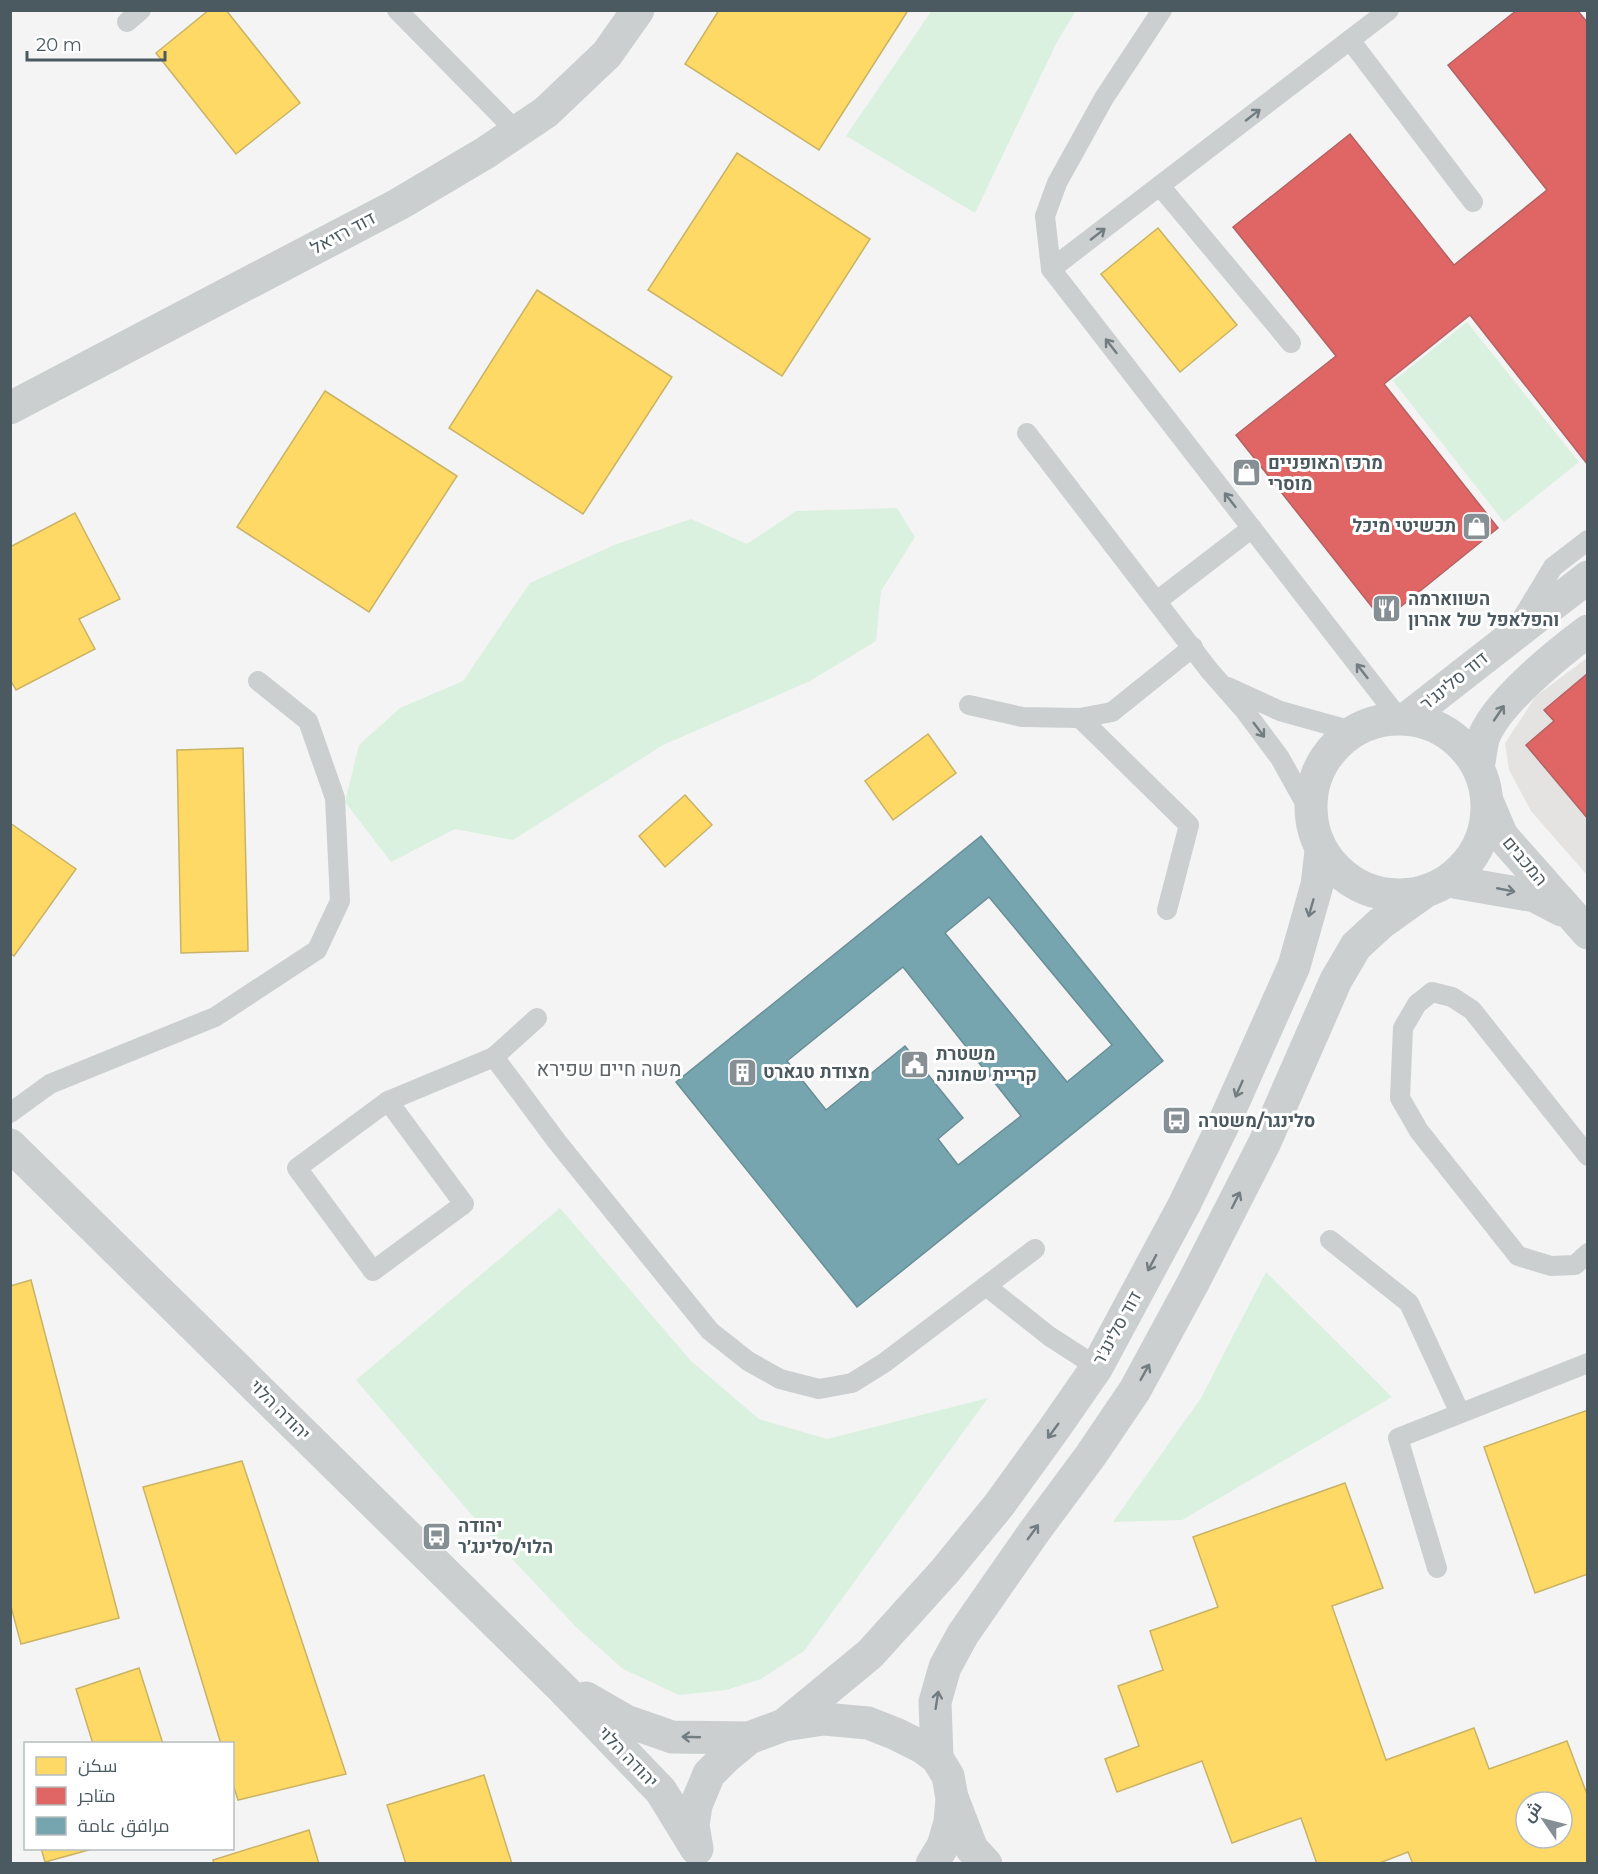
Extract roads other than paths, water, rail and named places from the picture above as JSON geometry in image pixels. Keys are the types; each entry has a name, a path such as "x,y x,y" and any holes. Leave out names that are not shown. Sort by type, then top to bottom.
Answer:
{"street":[{"name":"דוד רזיאל","path":"10,408 399,204 485,153 546,112 607,54 638,10"},
{"name":"דוד סלינג'ר","path":"1402,718 1435,698 1511,635 1587,577"},
{"path":"1478,767 1484,738 1501,707 1587,631"},
{"path":"937,1758 935,1702 945,1667 958,1642 985,1601 1091,1455 1135,1390 1260,1152 1336,981 1356,946 1381,923 1436,887 1469,862 1483,834 1488,801 1478,767 1455,738 1431,724 1402,718 1378,720 1352,731 1325,756 1310,796 1311,825 1321,851 1343,877 1361,888 1378,894 1398,896 1436,887"},
{"name":"המכבים","path":"1488,801 1502,836 1579,924"},
{"name":"דוד סלינג'ר","path":"783,1725 870,1654 945,1571 999,1505 1097,1367 1184,1205 1224,1123 1294,966 1317,885 1321,851"},
{"name":"המכבים","path":"1436,887 1535,896 1579,924"},
{"name":"יהודה הלוי","path":"10,1145 549,1675 660,1791 700,1856"},
{"name":"יהודה הלוי","path":"549,1675 626,1721 672,1737 749,1738"},
{"path":"700,1856 693,1825 694,1815 709,1774 749,1738 783,1725 825,1719 868,1724 905,1738 937,1758 948,1776 952,1798 972,1849 987,1863"},
{"path":"932,1863 943,1846 950,1822 952,1798"}],"lane":[{"path":"397,10 517,132"},
{"path":"1162,10 1104,98 1057,183 1045,216 1052,270 1402,718"},
{"path":"1052,270 1389,10"},
{"path":"1350,40 1473,202"},
{"path":"1160,186 1291,343"},
{"path":"1028,433 1280,758 1311,814"},
{"path":"1157,601 1252,528"},
{"path":"1511,635 1553,567 1587,540"},
{"path":"969,705 1022,717 1080,718 1112,712 1192,647"},
{"path":"10,1113 50,1084 215,1017 316,950 340,901 335,798 308,721 258,681"},
{"path":"1222,685 1280,711 1352,731"},
{"path":"1080,718 1189,825 1167,909"},
{"path":"1587,1156 1472,1010 1452,997 1431,992 1418,1004 1404,1028 1400,1098 1419,1131 1518,1256 1551,1266 1575,1265 1587,1253"},
{"path":"388,1101 464,1204 373,1271 297,1168 388,1101 494,1057 537,1018"},
{"path":"494,1057 558,1143 710,1331 748,1360 780,1379 819,1389 852,1383 884,1363 1035,1249"},
{"path":"1330,1240 1409,1303 1460,1413"},
{"path":"986,1286 1049,1336 1097,1367"},
{"path":"1437,1568 1398,1438 1587,1363"}],"place":[{"name":"מרכז האופניים מוסרי","path":"1247,473"},
{"name":"תכשיטי מיכל","path":"1477,526"},
{"name":"השווארמה והפלאפל של אהרון","path":"1387,609"},
{"name":"משטרת קריית שמונה","path":"915,1064"},
{"name":"מצודת טגארט","path":"742,1072"},
{"name":"סלינגר/משטרה","path":"1177,1121"},
{"name":"יהודה הלוי/סלינג׳ר","path":"437,1536"}],"district":[{"name":"משה חיים שפירא","path":"609,1069"}]}
